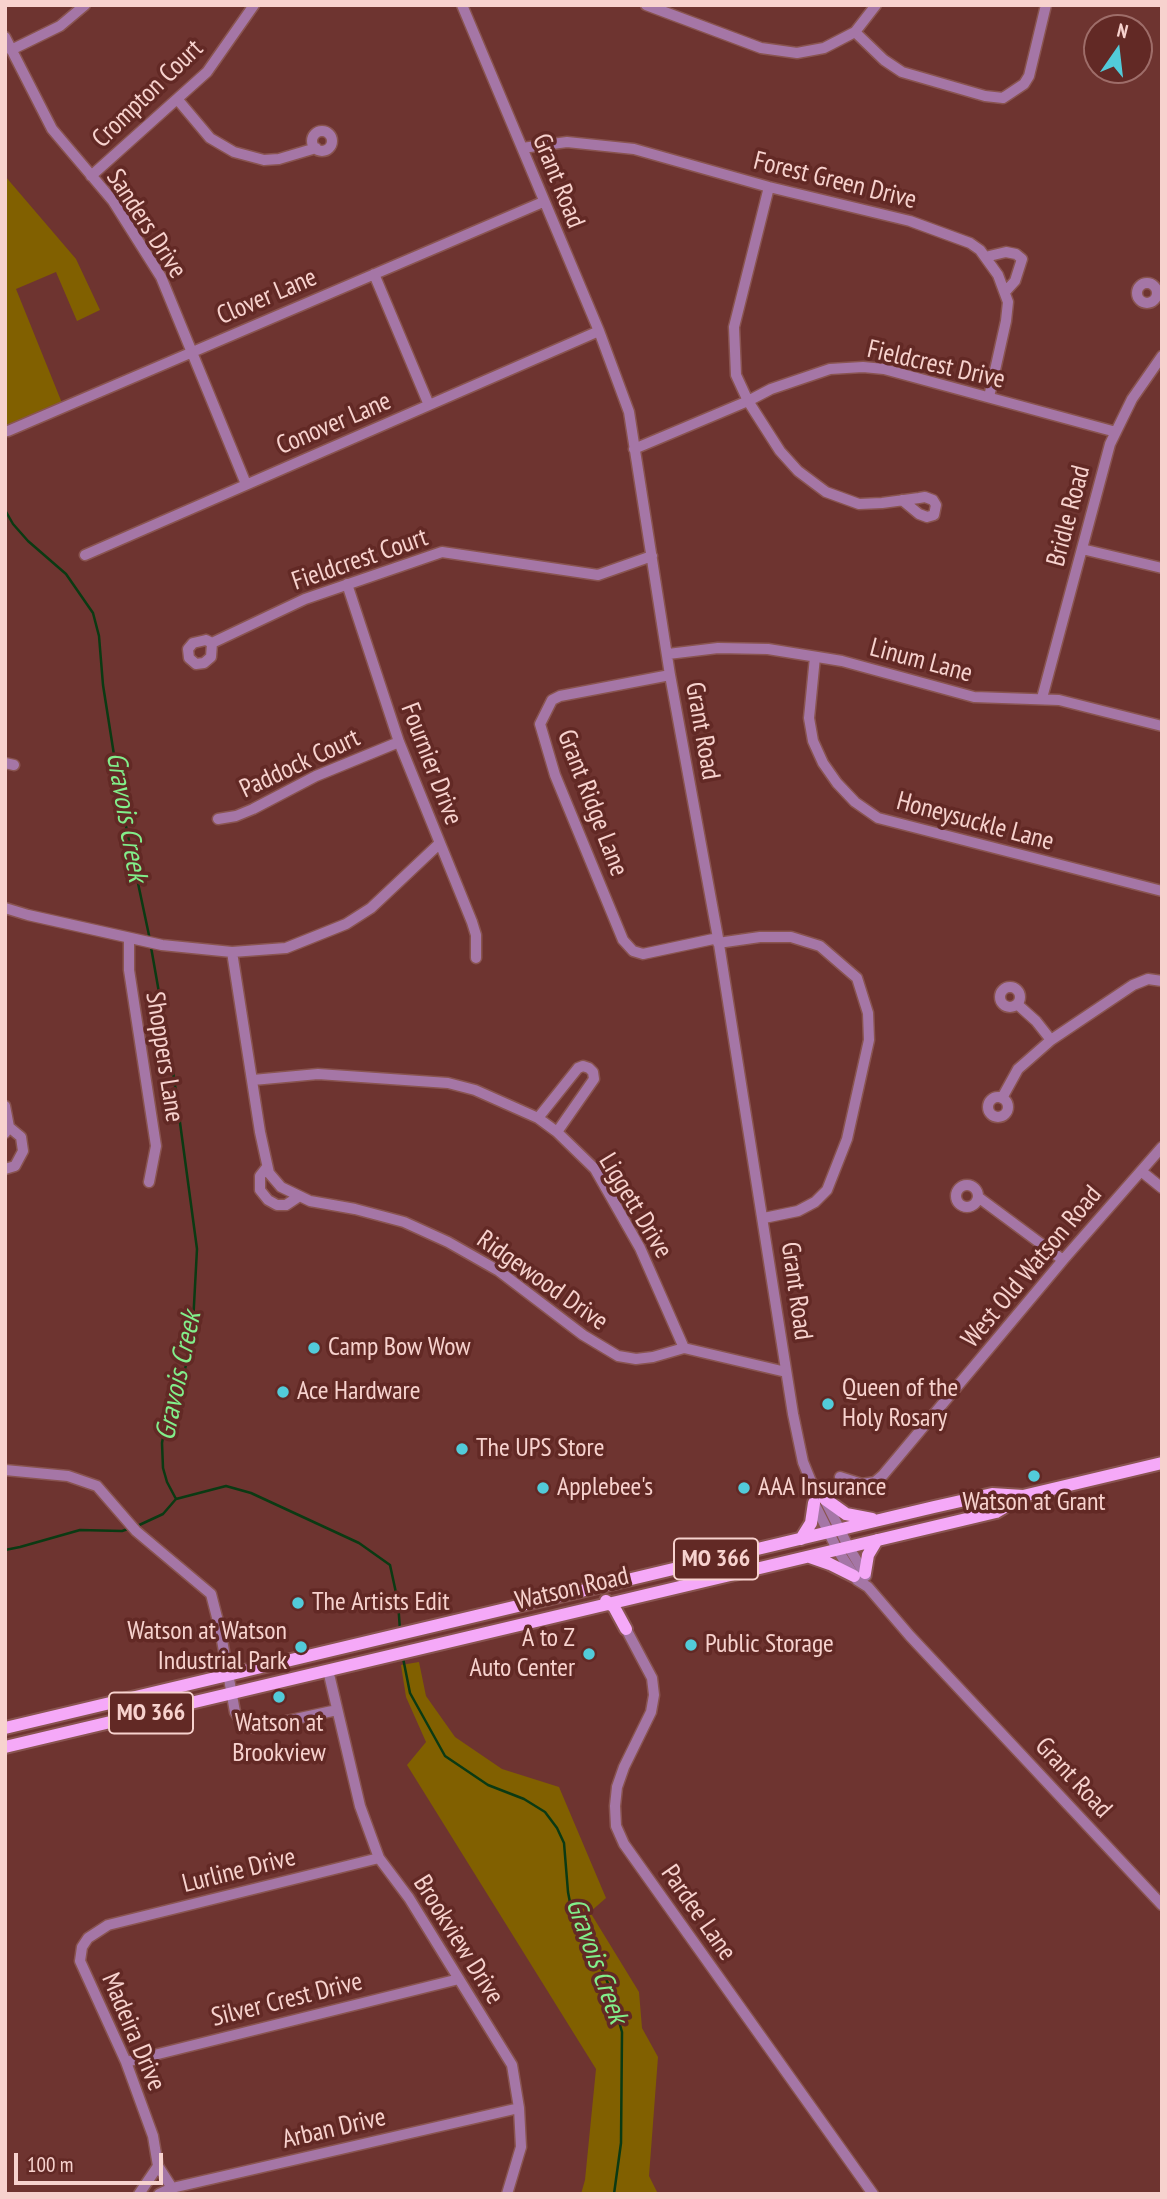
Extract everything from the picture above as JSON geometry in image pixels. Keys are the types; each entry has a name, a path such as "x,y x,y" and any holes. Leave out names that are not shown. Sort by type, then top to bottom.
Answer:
{"main road":[{"name":"Watson Road","path":"5,1747 413,1651 599,1600 801,1539 992,1494 1023,1496 1162,1463"},
{"name":"Watson Road","path":"5,1728 585,1590 599,1600 631,1598 996,1512 1023,1496"},
{"path":"801,1539 811,1523 819,1501 846,1514 879,1520"},
{"path":"806,1556 860,1575 877,1540"},
{"path":"599,1600 631,1598 626,1629"},
{"path":"599,1600 626,1629"}],"street":[{"path":"11,50 60,26 85,5"},
{"name":"Crompton Court","path":"91,176 207,72 254,5"},
{"name":"Grant Road","path":"462,5 599,331 629,412 670,675 718,940 764,1218 786,1372 803,1462 842,1548 868,1587 910,1636 1162,1905"},
{"path":"646,5 761,48 779,52 813,51 838,42 855,32 876,5"},
{"path":"855,32 884,60 902,72 985,96 1003,98 1024,83 1029,76 1046,5"},
{"name":"Sanders Drive","path":"5,37 52,129 113,201 161,277 246,484"},
{"path":"177,100 210,138 234,152 264,160 279,159 316,148"},
{"name":"Forest Green Drive","path":"522,148 567,142 634,149 769,187 910,221 970,243 998,275 1007,302 1006,321 989,397"},
{"path":"769,187 734,327 736,375 748,401 779,451 798,471 826,492 859,504 902,500"},
{"name":"Clover Lane","path":"8,431 543,202"},
{"path":"985,257 1006,252 1022,258 1015,281 1005,292"},
{"path":"374,274 429,405"},
{"name":"Conover Lane","path":"85,555 599,331"},
{"name":"Bridle Road","path":"1042,698 1110,444 1132,399 1162,356"},
{"name":"Fieldcrest Drive","path":"634,449 748,401 771,388 830,369 863,367 884,369 1116,432"},
{"path":"1082,549 1162,568"},
{"name":"Fieldcrest Court","path":"212,643 305,599 442,552 598,575 652,556"},
{"name":"Fournier Drive","path":"347,584 399,742 472,922 476,935 476,958"},
{"name":"Linum Lane","path":"668,654 718,648 768,649 842,661 974,697 1059,700 1162,726"},
{"name":"Honeysuckle Lane","path":"815,657 809,718 813,741 823,763 837,783 855,802 878,818 1162,891"},
{"name":"Grant Ridge Lane","path":"670,675 560,696 552,700 540,724 555,775 623,940 633,951 643,954 718,940"},
{"name":"Paddock Court","path":"218,819 253,809 316,776 399,742"},
{"path":"5,908 162,945 232,953 286,948 346,924 371,908 440,843"},
{"path":"718,940 791,937 820,946 857,978 868,1013 869,1040 847,1139 827,1190 815,1202 798,1211 764,1218"},
{"name":"Shoppers Lane","path":"129,939 130,970 156,1146 149,1182"},
{"name":"Ridgewood Drive","path":"232,953 267,1167 281,1187 298,1197 404,1222 448,1242 499,1271 602,1349 618,1356 636,1359 653,1357 684,1348"},
{"path":"1002,1098 1018,1069 1052,1040 1133,985 1149,979 1162,981"},
{"path":"1017,1004 1037,1021 1052,1040"},
{"path":"538,1118 578,1068 589,1068 594,1079 557,1132"},
{"name":"Liggett Drive","path":"253,1080 318,1074 448,1083 475,1090 538,1118 557,1132 595,1169 640,1248 684,1348"},
{"path":"5,1106 7,1130 21,1137 23,1151 15,1166 5,1169"},
{"name":"West Old Watson Road","path":"840,1477 862,1485 875,1482 883,1475 1063,1260 1162,1147"},
{"name":"Ridgewood Drive","path":"267,1167 260,1176 261,1190 268,1200 286,1206 298,1197"},
{"path":"1141,1171 1162,1188"},
{"path":"978,1197 1063,1260"},
{"path":"684,1348 786,1372"},
{"path":"5,1469 68,1476 97,1486 132,1526 211,1594 232,1693 239,1721 244,1726 254,1728 337,1710"},
{"name":"Pardee Lane","path":"626,1629 652,1678 654,1695 651,1712 617,1787 616,1826 624,1844 873,2194"},
{"name":"Brookview Drive","path":"328,1670 360,1806 379,1858 409,1898 512,2066 519,2108 521,2147 507,2194"},
{"name":"Lurline Drive","path":"108,1925 379,1858"},
{"name":"Madeira Drive","path":"108,1925 88,1938 82,1947 80,1961 126,2063 153,2136 158,2166 172,2188"},
{"name":"Silver Crest Drive","path":"126,2063 459,1979"},
{"name":"Arban Drive","path":"159,2194 172,2188 519,2108"},
{"path":"139,2194 158,2166"}],"shaded area":[{"path":"5,176 76,259 100,310 77,321 56,272 16,289 62,403 5,427"},
{"path":"419,1662 426,1696 455,1737 502,1769 559,1787 606,1898 590,1912 639,1992 642,2028 658,2057 649,2176 658,2194 581,2194 585,2180 596,2069 407,1765 426,1742 406,1697 401,1665"}],"waterway":[{"name":"Gravois Creek","path":"5,510 28,541 66,574 93,613 99,636 103,685 123,812 150,940"},
{"name":"Gravois Creek","path":"151,947 174,1078 197,1249 192,1342 180,1388 168,1410 162,1443 163,1468 167,1482 176,1499 226,1486 251,1493 359,1543 390,1565 398,1602 400,1630"},
{"path":"135,1527 163,1514 176,1499"},
{"path":"5,1550 80,1530 128,1529"},
{"name":"Gravois Creek","path":"403,1658 410,1693 445,1756 488,1785 524,1799 545,1812 564,1843 572,1913 594,1950 609,1986 622,2032 621,2143 614,2194"}],"place":[{"name":"Camp Bow Wow","path":"314,1348"},
{"name":"Ace Hardware","path":"283,1392"},
{"name":"Queen of the Holy Rosary","path":"828,1404"},
{"name":"The UPS Store","path":"462,1449"},
{"name":"Watson at Grant","path":"1034,1476"},
{"name":"Applebee's","path":"543,1488"},
{"name":"AAA Insurance","path":"744,1488"},
{"name":"The Artists Edit","path":"298,1603"},
{"name":"Public Storage","path":"691,1645"},
{"name":"Watson at Watson Industrial Park","path":"301,1647"},
{"name":"A to Z Auto Center","path":"589,1654"},
{"name":"Watson at Brookview","path":"279,1697"}]}
